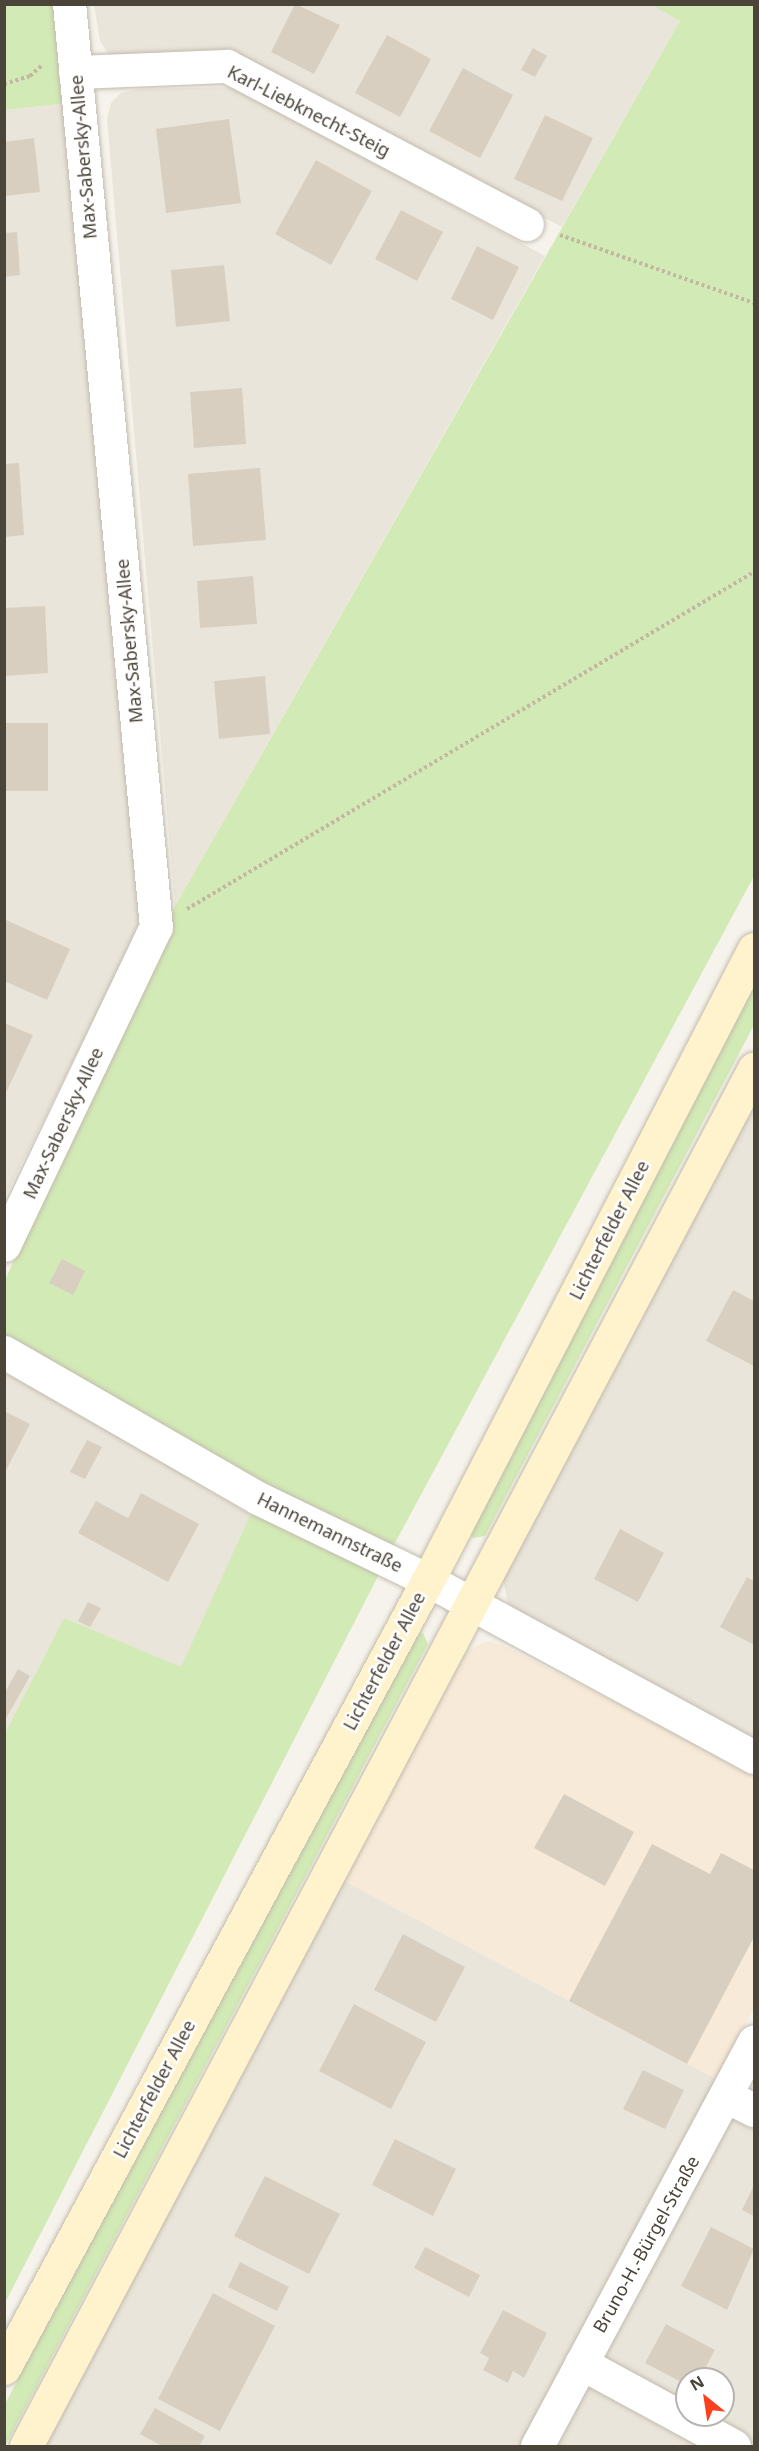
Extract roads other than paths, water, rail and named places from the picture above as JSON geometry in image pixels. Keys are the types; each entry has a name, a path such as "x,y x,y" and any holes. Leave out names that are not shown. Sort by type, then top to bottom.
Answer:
{"main road":[{"name":"Lichterfelder Allee","path":"4,2368 428,1580 754,949"},
{"path":"26,2446 754,1069"}],"street":[{"name":"Max-Sabersky-Allee","path":"4,1245 156,927 69,4"},
{"name":"Karl-Liebknecht-Steig","path":"75,72 227,66 527,224"},
{"name":"Hannemannstraße","path":"4,1352 258,1498 428,1580 471,1606 754,1757"},
{"name":"Bruno-H.-Bürgel-Straße","path":"537,2446 581,2363 740,2103 754,2042"},
{"path":"581,2363 735,2446"}]}
